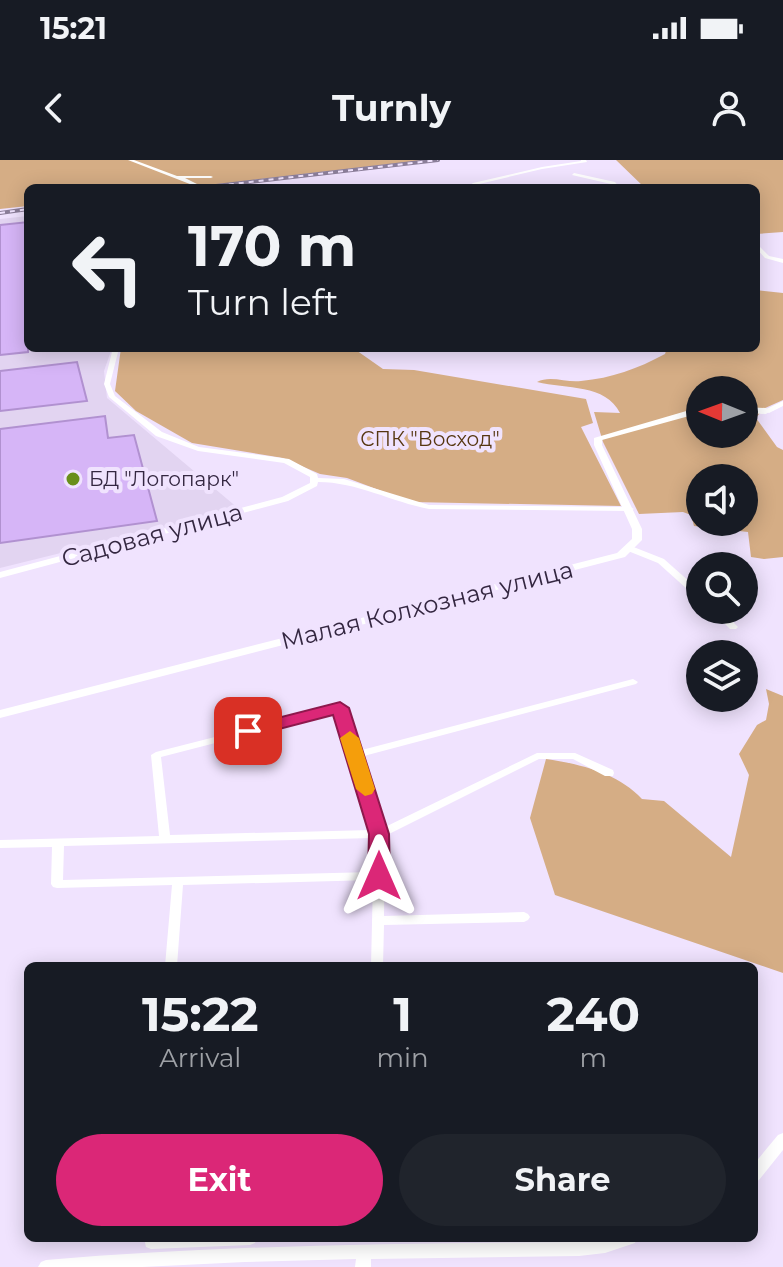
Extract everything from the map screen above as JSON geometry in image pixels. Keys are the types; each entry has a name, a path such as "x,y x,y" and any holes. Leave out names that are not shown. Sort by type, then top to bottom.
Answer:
{"street":[{"path":"130,160 193,184"},
{"path":"473,184 542,168 574,165 585,162 583,160"},
{"path":"574,174 614,184"},
{"path":"176,177 211,177"},
{"path":"760,249 767,257 783,261"},
{"path":"115,352 107,384 112,397 159,434 198,449 286,461 314,476 314,480 345,480 400,501 429,507 630,509"},
{"path":"766,411 783,403"},
{"path":"758,411 783,412"},
{"path":"686,414 598,438 598,445 637,529 637,540 631,549 661,561 686,583"},
{"name":"Садовая улица","path":"0,575 302,492 311,487 314,480"},
{"name":"Малая Колхозная улица","path":"0,714 602,562 631,549"},
{"path":"730,624 733,627"},
{"path":"355,755 633,682"},
{"path":"165,839 156,755 340,708 379,834 377,962"},
{"path":"0,844 379,834 537,756 575,756 609,773"},
{"path":"58,842 57,884 379,876"},
{"path":"171,962 178,880"},
{"path":"378,921 524,917"},
{"path":"758,1170 783,1139"},
{"path":"46,1267 149,1258 363,1259 579,1249 618,1242"}],"shaded area":[{"path":"24,216 24,352 111,352 104,371 107,398 239,509 0,568 0,219"}],"green space":[{"path":"0,160 425,160 218,184 24,184 24,206 0,209"},
{"path":"616,160 783,160 783,232 760,234 760,184 641,184"},
{"path":"760,290 783,293 783,400 763,409 758,415 758,376 686,376 686,448 758,448 758,421 777,447 783,450 783,557 764,559 758,558 758,552 750,552 748,536 758,536 758,464 686,464 686,513 639,514 603,442 594,412 620,413 614,404 595,392 537,382 547,379 592,380 655,359 666,352 760,352"},
{"name":"СПК \"Восход\"","path":"120,352 359,352 383,369 414,370 586,399 593,423 581,427 621,506 411,502 347,478 320,474 283,458 192,443 136,411 115,391"},
{"path":"766,689 783,696 783,973 555,895 530,818 546,759 598,771 622,782 642,799 664,801 731,857 749,775 739,754 757,725 766,720 769,704"}],"building":[{"path":"24,222 24,352 28,352 0,355 0,225"},
{"path":"77,362 87,401 0,411 0,371"},
{"name":"БД \"Логопарк\"","path":"105,416 108,438 134,435 157,521 0,543 0,429"}],"railway":[{"path":"233,184 438,160"},
{"path":"0,213 24,210"}],"slow traffic":[{"path":"350,738 365,789"}],"place":[{"name":"БД \"Логопарк\"","path":"73,479"}],"route":[{"path":"248,731 340,708 379,834 379,876"}]}
